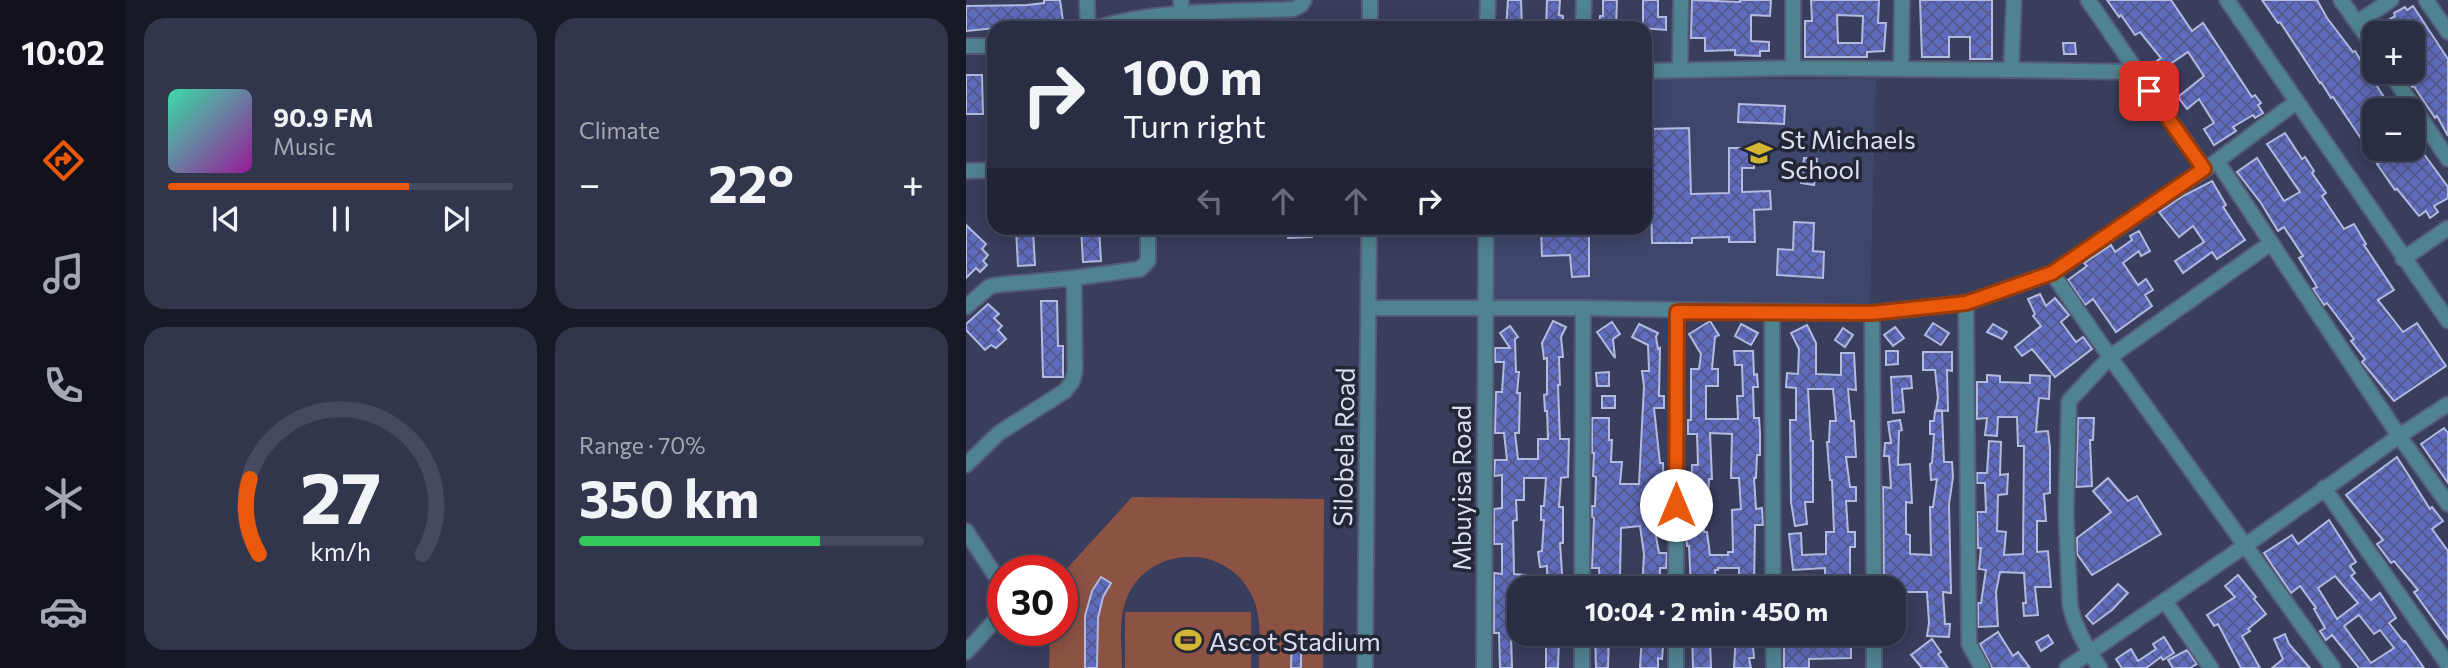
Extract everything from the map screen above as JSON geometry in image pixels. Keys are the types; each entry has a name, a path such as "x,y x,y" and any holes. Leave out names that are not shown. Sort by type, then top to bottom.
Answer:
{"street":[{"path":"1087,0 1088,21"},
{"path":"1128,21 1181,7 1294,9 1304,0"},
{"path":"1370,0 1370,21"},
{"path":"1487,21 1488,0"},
{"path":"1583,21 1584,0"},
{"path":"1680,70 1682,0"},
{"path":"1793,0 1793,68"},
{"path":"1901,68 1902,0"},
{"path":"2011,70 2014,0"},
{"path":"2088,0 2204,169"},
{"path":"2227,0 2448,321"},
{"path":"2341,0 2362,28"},
{"path":"2358,22 2391,0"},
{"path":"2426,0 2448,32"},
{"path":"966,46 987,46"},
{"path":"1652,71 1901,68 2136,72"},
{"path":"2398,84 2448,159"},
{"path":"1369,308 1872,313 1966,303 2052,273 2217,161 2296,102"},
{"path":"2217,161 2399,436 2448,504"},
{"path":"966,171 987,170"},
{"path":"2403,259 2448,228"},
{"path":"966,307 989,287 996,285 1140,269 1148,261 1148,235"},
{"name":"Silobela Road","path":"1364,668 1369,235"},
{"name":"Mbuyisa Road","path":"1484,668 1486,235"},
{"path":"2100,668 2072,617 2070,605 2066,514 2067,406 2071,397 2110,357 2271,243"},
{"path":"2052,273 2333,668"},
{"path":"966,464 999,433 1065,391 1072,382 1075,372 1074,278"},
{"path":"1966,303 1969,644 1982,668"},
{"path":"1582,576 1583,309"},
{"path":"1676,576 1677,312"},
{"path":"1772,313 1773,576"},
{"path":"1872,313 1874,576"},
{"path":"2067,668 2448,404"},
{"path":"2324,488 2448,664"},
{"path":"966,531 987,563"},
{"path":"2165,601 2211,668"},
{"path":"966,652 987,629"},
{"path":"1582,646 1582,668"},
{"path":"1676,646 1676,668"},
{"path":"1773,646 1774,668"},
{"path":"1874,646 1874,668"}],"shaded area":[{"name":"St Michaels School","path":"1652,79 1876,79 1870,308 1493,303 1493,235 1652,235"},
{"path":"1132,497 1324,499 1323,668 1259,668 1259,621 1251,594 1239,577 1222,565 1204,558 1185,557 1166,561 1148,570 1134,584 1125,603 1122,619 1122,668 1049,668 1050,646 1078,646 1078,556"},
{"name":"Ascot Stadium","path":"1125,612 1251,612 1251,668 1125,668"}],"building":[{"path":"1044,0 1060,0 1063,21 987,21 987,29 966,31 966,6 1044,3"},
{"path":"1508,0 1521,0 1522,21 1506,21"},
{"path":"1547,0 1560,0 1559,15 1563,16 1563,21 1546,21"},
{"path":"1603,0 1617,0 1616,21 1600,21 1600,16 1603,16"},
{"path":"1643,0 1658,0 1658,17 1666,17 1666,30 1652,29 1652,21 1643,21"},
{"path":"1692,0 1771,0 1770,16 1751,15 1751,41 1769,42 1769,51 1760,51 1760,56 1735,55 1735,50 1705,51 1705,38 1691,38"},
{"path":"1811,0 1879,0 1878,23 1886,23 1884,51 1867,52 1867,57 1805,57 1805,21 1812,21","holes":["1837,15 1863,16 1862,43 1838,43"]},
{"path":"1920,0 1992,0 1992,59 1970,59 1970,37 1949,37 1949,57 1922,57"},
{"path":"2107,0 2171,0 2192,31 2203,23 2252,97 2255,95 2261,103 2258,105 2263,113 2255,118 2253,115 2233,127 2236,131 2214,145 2204,129 2214,123 2199,99 2187,109 2178,97 2204,76 2188,52 2160,71 2154,63 2161,58 2140,32 2135,35"},
{"path":"2262,0 2317,0 2327,18 2353,52 2355,51 2362,62 2362,84 2376,84 2384,98 2362,98 2362,140 2280,22 2278,23"},
{"path":"2413,6 2423,21 2387,21 2405,7 2407,10"},
{"path":"2425,24 2448,59 2448,136 2437,116 2435,118 2425,103 2425,98 2422,98 2413,85 2412,87 2410,84 2425,84"},
{"path":"2063,43 2075,43 2076,54 2064,54"},
{"path":"966,75 982,75 983,114 966,114"},
{"path":"1739,104 1785,106 1784,124 1738,122"},
{"path":"1689,128 1691,194 1729,193 1729,148 1754,148 1754,168 1742,168 1742,192 1770,191 1771,209 1754,210 1755,242 1729,242 1729,237 1692,238 1692,243 1652,243 1652,129"},
{"path":"2285,133 2302,159 2305,157 2314,171 2312,173 2326,193 2322,196 2344,229 2354,224 2366,244 2364,245 2394,290 2378,300 2403,332 2417,323 2446,366 2394,401 2362,362 2365,359 2351,341 2354,339 2313,289 2317,287 2299,258 2303,256 2284,227 2278,231 2237,172 2257,158 2284,201 2300,192 2267,144"},
{"path":"2425,155 2448,187 2448,198 2434,206 2438,212 2430,218 2426,211 2419,216 2397,189 2395,190 2377,164 2382,161 2425,161"},
{"path":"1804,158 1817,159 1814,185 1801,183"},
{"path":"2212,181 2226,205 2223,207 2245,240 2217,259 2212,252 2183,273 2175,261 2204,242 2193,226 2179,237 2159,212"},
{"path":"1794,222 1814,223 1813,251 1824,252 1823,278 1777,275 1778,249 1793,250"},
{"path":"966,225 986,244 982,249 988,255 983,261 987,265 980,272 976,268 966,278"},
{"path":"2139,231 2150,251 2141,256 2139,251 2123,263 2138,285 2146,279 2153,290 2145,295 2152,306 2116,332 2093,299 2085,305 2068,280 2087,266 2084,263 2111,245 2115,252 2132,240 2130,236"},
{"path":"1016,235 1033,235 1035,265 1018,266"},
{"path":"1081,235 1099,235 1101,261 1083,262"},
{"path":"1288,235 1312,235 1312,237 1288,238"},
{"path":"1541,235 1589,235 1589,276 1572,277 1570,255 1542,256"},
{"path":"2040,294 2046,306 2055,298 2069,315 2061,322 2076,342 2083,337 2092,349 2055,377 2032,349 2022,356 2015,347 2041,326 2033,316 2035,314 2028,299"},
{"path":"1041,301 1057,301 1058,346 1063,346 1063,377 1043,377"},
{"path":"988,304 999,314 994,318 1002,326 998,330 1006,339 996,348 991,345 985,350 966,330 966,324"},
{"path":"1553,321 1566,327 1561,337 1563,357 1559,357 1558,385 1560,439 1569,439 1568,477 1561,478 1559,507 1563,507 1563,543 1560,543 1562,576 1547,576 1547,566 1540,567 1538,552 1542,551 1544,520 1541,520 1541,506 1544,506 1546,478 1524,478 1524,500 1516,500 1517,520 1513,521 1514,574 1526,576 1507,576 1507,646 1511,646 1512,668 1500,668 1499,633 1494,633 1494,573 1502,574 1502,544 1494,544 1494,509 1502,508 1502,475 1494,476 1495,460 1507,460 1504,433 1495,433 1496,392 1502,392 1504,362 1495,362 1495,348 1510,348 1500,333 1510,326 1518,337 1515,339 1516,372 1519,372 1517,393 1520,393 1519,433 1515,433 1518,459 1538,459 1538,439 1548,439 1544,395 1547,394 1547,358 1544,359 1542,343"},
{"path":"1710,321 1719,335 1715,337 1712,369 1718,369 1718,386 1706,386 1706,419 1738,419 1737,396 1743,396 1742,365 1735,365 1734,351 1753,351 1754,375 1757,374 1758,387 1753,387 1754,418 1759,418 1760,432 1760,455 1757,455 1754,478 1756,509 1762,508 1763,525 1755,525 1754,576 1739,576 1739,568 1718,568 1715,570 1715,576 1690,576 1686,534 1690,533 1692,465 1698,465 1697,434 1688,434 1688,420 1691,420 1691,369 1699,369 1701,354 1689,334","holes":["1710,433 1732,434 1731,478 1739,478 1741,509 1732,510 1733,552 1728,552 1728,555 1710,555 1707,532 1704,532 1705,502 1708,502 1709,479 1712,479"]},
{"path":"1612,322 1620,334 1613,339 1615,358 1597,332"},
{"path":"1933,323 1949,333 1941,345 1925,335"},
{"path":"1639,324 1658,333 1659,396 1664,396 1664,408 1654,408 1660,463 1663,463 1665,525 1654,525 1659,553 1667,553 1666,568 1660,568 1660,576 1643,576 1644,554 1640,526 1621,528 1620,576 1599,576 1599,568 1592,568 1592,506 1595,506 1596,477 1593,476 1592,418 1609,418 1611,462 1622,462 1620,484 1639,484 1644,386 1642,371 1649,371 1648,345 1632,337"},
{"path":"1741,324 1758,333 1751,345 1735,336"},
{"path":"1993,324 2007,332 2002,339 1987,332"},
{"path":"1807,325 1816,343 1816,374 1841,375 1841,353 1854,353 1856,390 1848,389 1851,421 1854,421 1856,457 1846,457 1850,487 1856,487 1856,501 1846,501 1848,532 1855,532 1855,547 1850,547 1850,576 1825,576 1825,568 1793,570 1789,534 1801,533 1802,555 1826,554 1826,532 1834,532 1827,442 1830,421 1836,421 1833,389 1808,389 1813,441 1813,502 1805,502 1807,524 1795,526 1791,502 1790,420 1796,420 1796,388 1786,387 1787,373 1798,374 1799,349 1791,333"},
{"path":"1895,327 1904,338 1893,346 1884,335"},
{"path":"1843,328 1853,335 1845,347 1835,340"},
{"path":"1886,351 1898,351 1898,364 1886,365"},
{"path":"1923,352 1952,352 1952,371 1947,370 1948,411 1936,410 1938,398 1935,370 1923,370"},
{"path":"1609,372 1609,386 1597,386 1596,373"},
{"path":"1987,375 2000,376 2000,382 2030,383 2030,375 2050,376 2049,399 2039,398 2036,432 2048,431 2050,448 2050,493 2044,494 2046,521 2037,521 2037,552 2048,551 2051,587 2035,587 2038,615 2024,616 2024,573 2000,572 1996,592 1998,626 1978,627 1978,603 1981,603 1986,570 1979,569 1981,548 1978,548 1977,512 1986,512 1985,483 1977,483 1977,473 1987,473 1989,441 2001,442 2000,475 2008,474 2007,494 1998,495 1997,531 2006,532 2004,555 2023,554 2024,446 2018,446 2017,417 1998,417 1997,436 1985,435 1987,418 1977,419 1977,382 1987,382"},
{"path":"1911,376 1912,388 1902,389 1904,412 1893,413 1891,377"},
{"path":"1602,396 1615,396 1615,408 1602,408"},
{"path":"1935,411 1942,411 1944,462 1952,462 1949,504 1951,593 1943,592 1945,624 1950,624 1949,637 1927,636 1927,592 1906,592 1906,576 1884,576 1883,487 1891,488 1889,456 1884,456 1885,443 1891,443 1888,422 1900,420 1902,430 1899,431 1898,465 1910,464 1912,503 1906,502 1906,534 1910,535 1910,554 1931,555 1930,507 1933,507 1937,479 1931,480 1930,464 1934,434 1930,434 1930,421 1934,421"},
{"path":"2078,418 2094,418 2093,440 2090,440 2092,486 2076,487"},
{"path":"2444,428 2448,433 2448,483 2421,444"},
{"path":"2397,457 2430,509 2432,507 2443,521 2432,529 2448,551 2448,639 2414,592 2418,590 2394,561 2391,563 2377,544 2383,540 2346,495"},
{"path":"2108,478 2128,501 2137,496 2161,534 2092,575 2077,554 2077,538 2111,512 2093,491"},
{"path":"2329,520 2356,562 2350,566 2355,573 2351,576 2371,600 2380,593 2396,618 2389,623 2424,668 2359,668 2332,635 2326,640 2320,631 2325,628 2314,609 2316,608 2300,586 2291,593 2264,553 2292,535 2298,544","holes":["2335,576 2358,603 2337,619 2318,588","2359,615 2374,634 2380,630 2394,648 2371,663 2344,626"]},
{"path":"2238,575 2266,614 2242,636 2260,668 2241,668 2218,624 2214,626 2207,615 2235,597 2225,586"},
{"path":"1101,577 1111,583 1103,597 1098,618 1097,668 1085,668 1085,616 1092,591"},
{"path":"2118,584 2128,593 2112,610 2093,624 2086,616"},
{"path":"1998,632 2013,656 2018,652 2030,668 1992,668 1980,644"},
{"path":"2285,634 2289,644 2310,668 2272,668 2283,659 2274,639"},
{"path":"2048,635 2053,643 2041,651 2036,642"},
{"path":"1292,637 1301,637 1301,668 1291,668"},
{"path":"2164,637 2174,653 2163,660 2161,657 2146,668 2122,668 2116,659 2131,649 2138,661 2156,649 2153,644"},
{"path":"1932,639 1948,668 1922,668 1911,655"},
{"path":"1546,646 1559,646 1558,668 1546,668"},
{"path":"1595,646 1609,646 1608,668 1596,668"},
{"path":"1641,646 1663,646 1662,659 1658,658 1658,668 1640,668"},
{"path":"1692,646 1710,646 1711,668 1693,668"},
{"path":"1735,646 1753,646 1754,658 1749,658 1751,668 1734,668"},
{"path":"1784,646 1851,646 1851,658 1809,659 1809,668 1784,668"},
{"path":"2187,650 2197,664 2190,668 2173,668 2168,660"}],"place":[{"name":"St Michaels School","path":"1759,153"},
{"name":"Ascot Stadium","path":"1188,640"}],"route":[{"path":"1676,505 1677,312 1872,313 1966,303 2052,273 2204,169 2149,91"}]}
